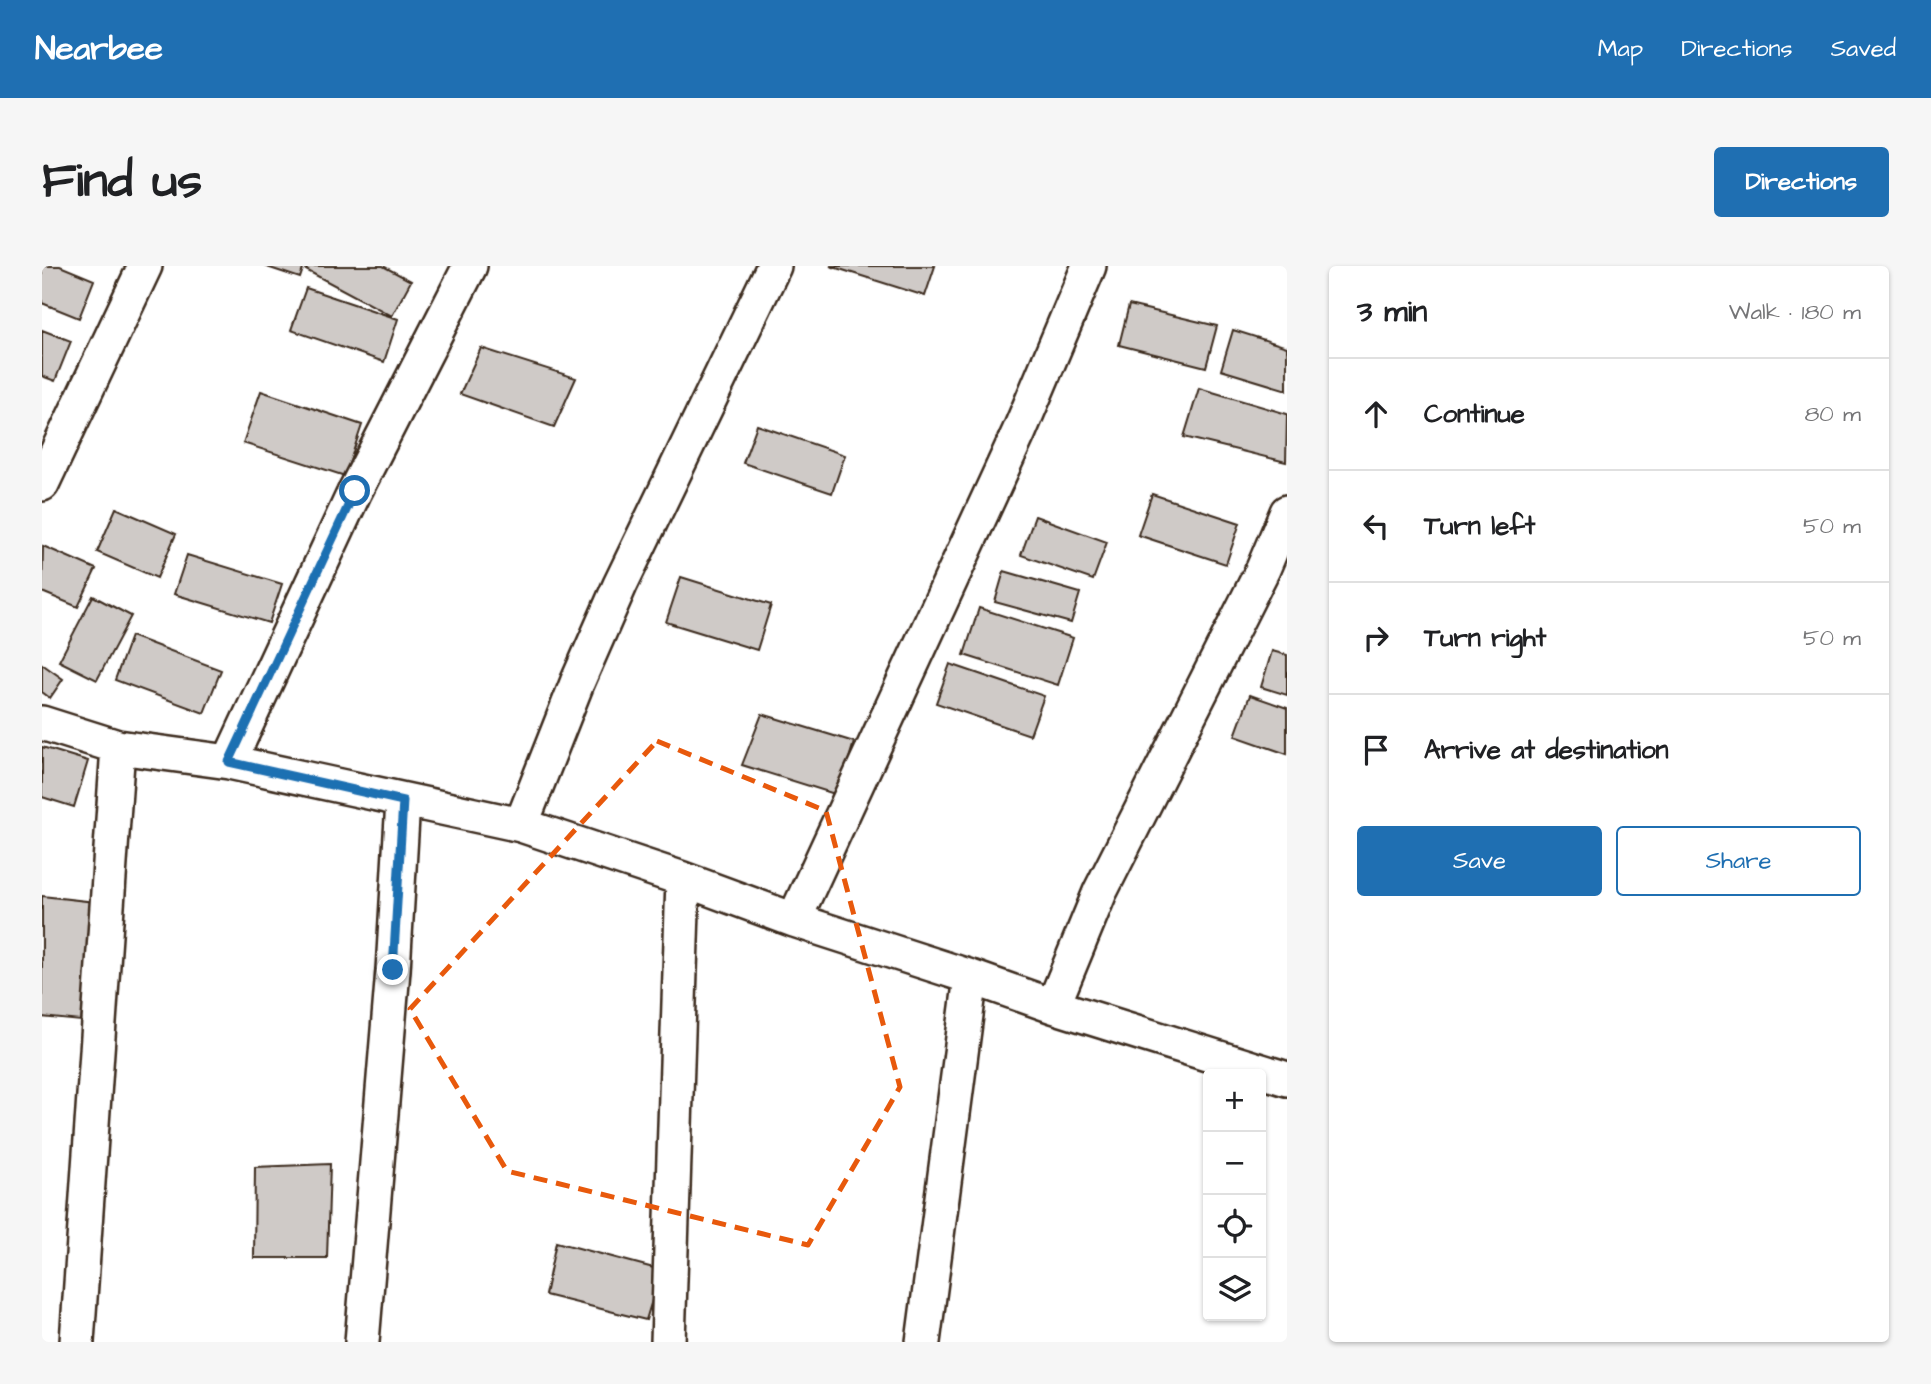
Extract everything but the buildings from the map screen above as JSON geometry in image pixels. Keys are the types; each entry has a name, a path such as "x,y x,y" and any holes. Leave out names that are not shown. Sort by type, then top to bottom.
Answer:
{"street":[{"path":"42,484 145,266"},
{"path":"229,762 355,491 470,266"},
{"path":"521,825 577,683 620,585 774,266"},
{"path":"794,920 1019,432 1090,266"},
{"path":"1053,1006 1100,892 1263,569 1287,512"},
{"path":"42,723 118,747 229,762 521,825 1053,1006 1287,1079"},
{"path":"77,1342 118,747"},
{"path":"362,1342 393,970 403,801"},
{"path":"668,1342 683,879"},
{"path":"923,1342 971,977"}],"highlighted area":[{"path":"657,741 826,811 900,1087 808,1245 507,1171 410,1009"}],"route":[{"path":"355,491 229,762 403,801 393,970"}]}
